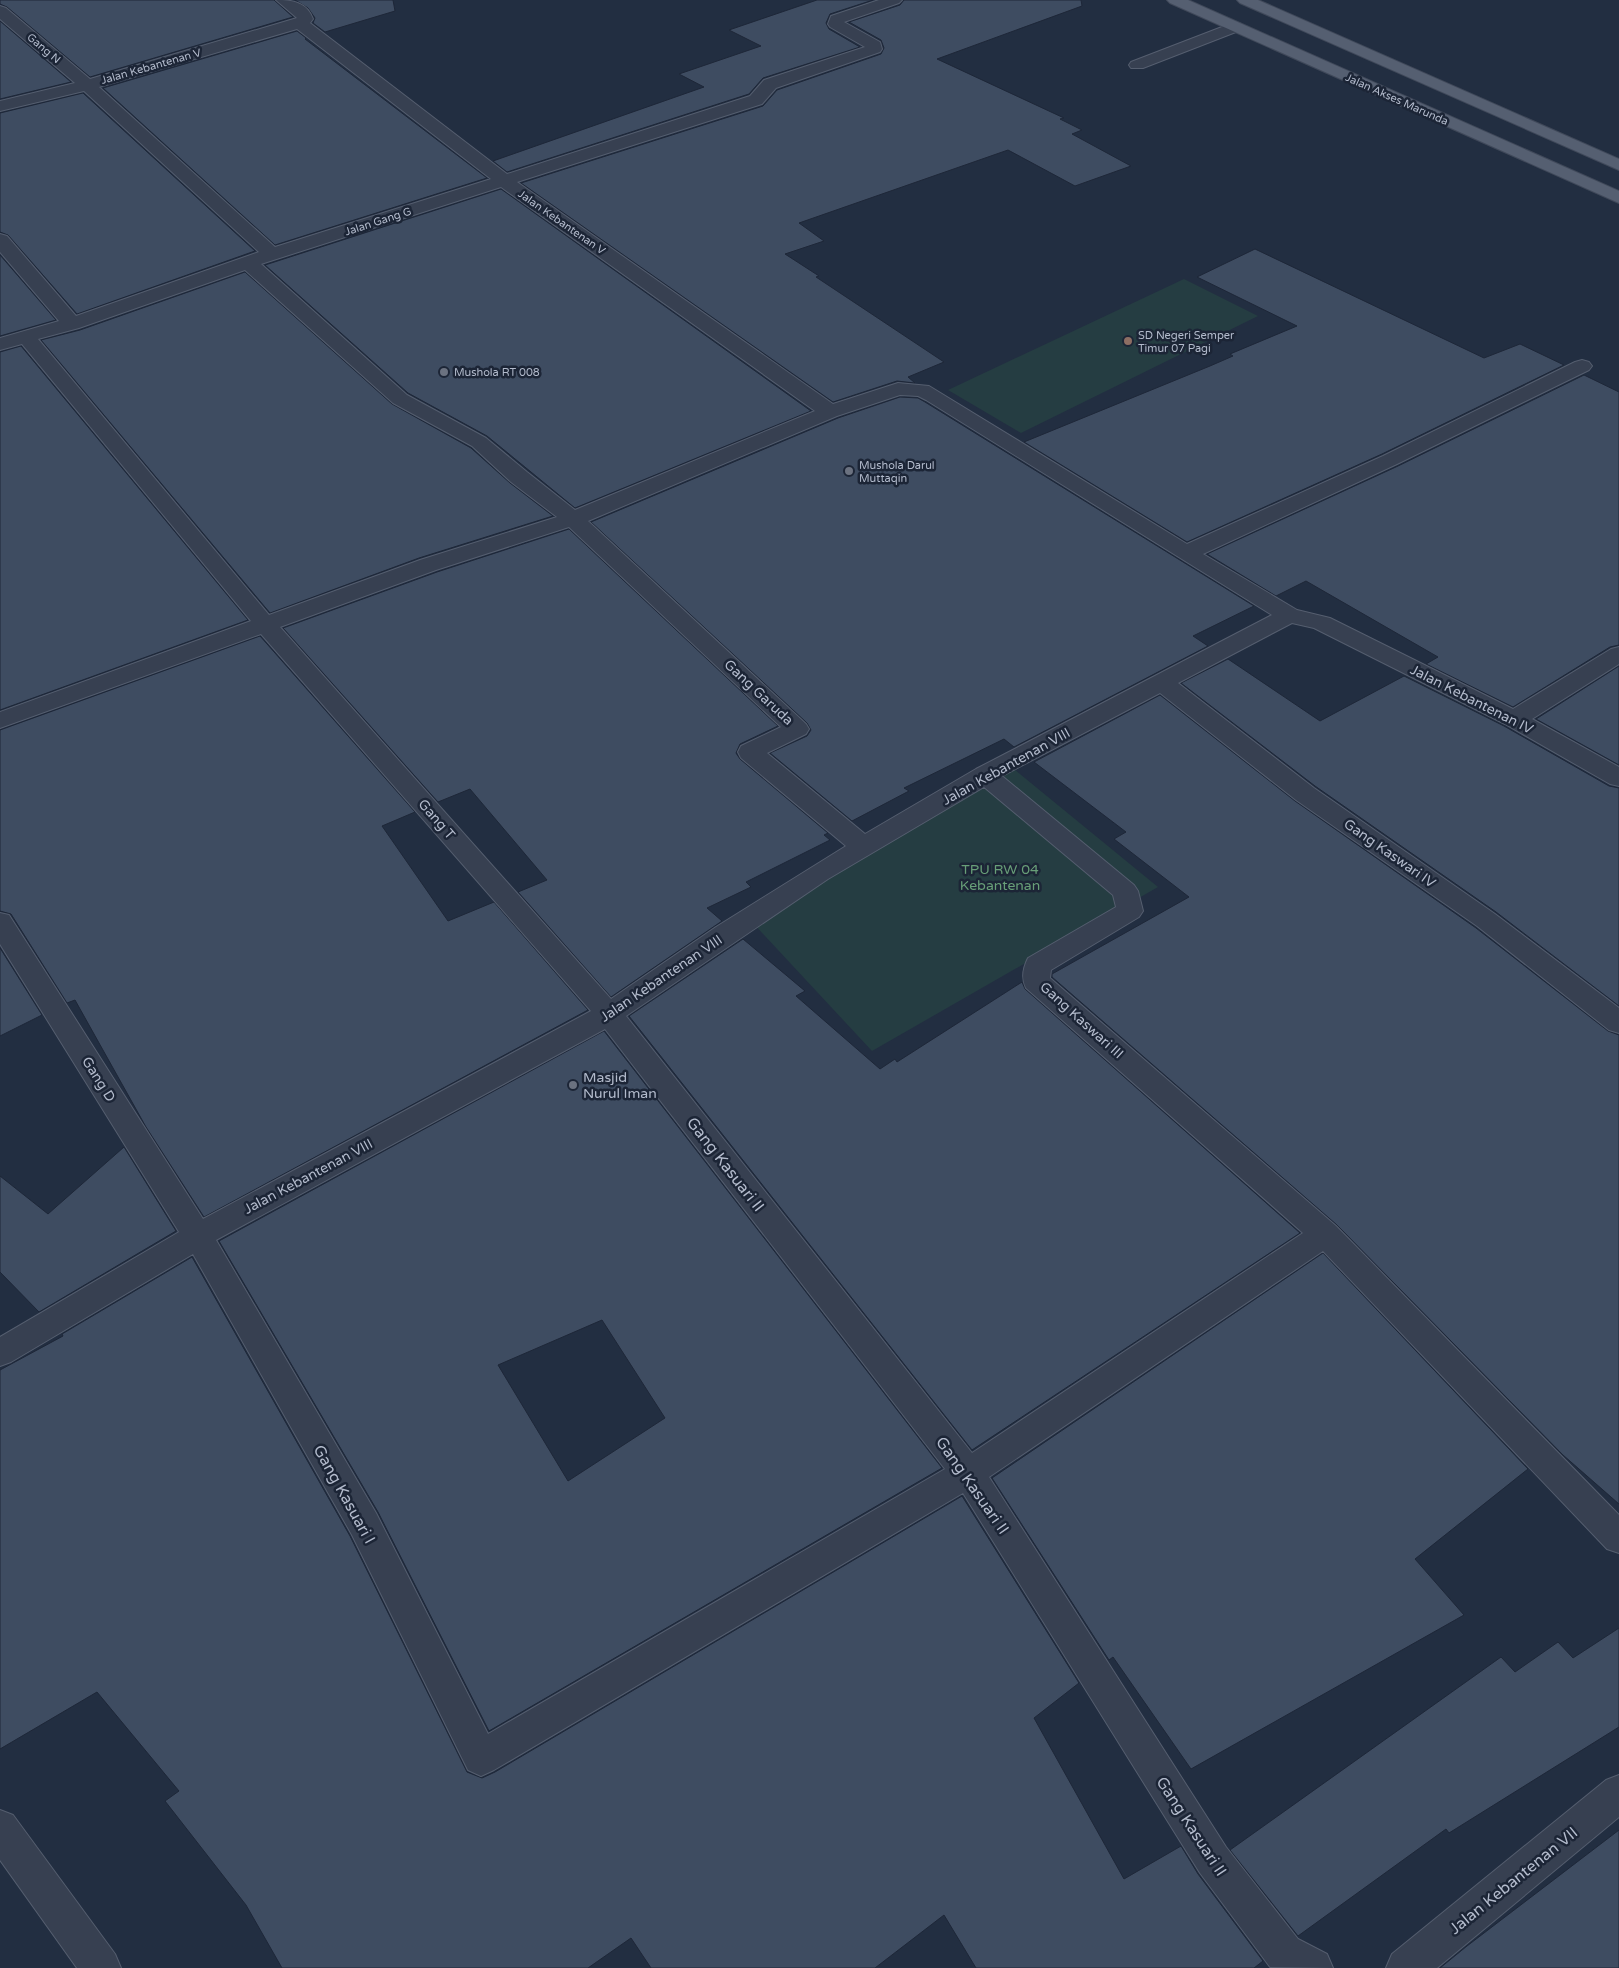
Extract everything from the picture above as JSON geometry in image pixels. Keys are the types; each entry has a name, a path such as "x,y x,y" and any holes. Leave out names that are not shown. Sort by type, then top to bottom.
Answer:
{"main road":[{"name":"Jalan Akses Marunda","path":"1174,0 1619,198"},
{"path":"1245,0 1619,166"}],"street":[{"name":"Jalan Kebantenan V","path":"0,106 87,85 300,23 305,19 303,13 284,0"},
{"name":"Jalan Gang G","path":"0,344 72,324 272,254 756,100 770,84 874,49 874,45 867,40 836,24 837,19 894,0"},
{"name":"Gang N","path":"0,11 87,85 272,254"},
{"name":"Jalan Kebantenan V","path":"300,23 505,181 830,412"},
{"path":"1137,65 1235,27"},
{"path":"0,240 72,324"},
{"path":"248,263 400,399 479,442 519,477 573,519"},
{"name":"Gang T","path":"26,337 265,624 609,1014"},
{"path":"1186,553 1390,460 1582,366"},
{"path":"0,720 428,566 573,519 830,412 898,389 922,390 1289,615"},
{"name":"Gang Garuda","path":"573,519 797,729 750,752 864,847"},
{"name":"Jalan Kebantenan VIII","path":"0,1353 198,1236 609,1014 819,873 984,775 1289,615"},
{"name":"Jalan Kebantenan IV","path":"1289,615 1322,623 1514,719 1619,778"},
{"path":"1514,719 1619,654"},
{"name":"Gang Kaswari IV","path":"1162,683 1305,794 1486,920 1619,1024"},
{"name":"Gang Kaswari III","path":"984,775 1125,891 1130,910 1038,965 1036,981 1325,1234"},
{"name":"Gang D","path":"0,922 198,1236"},
{"name":"Gang Kasuari II","path":"609,1014 968,1473 1213,1860 1284,1953 1313,1968"},
{"path":"968,1473 1325,1234 1619,1538"},
{"name":"Gang Kasuari I","path":"198,1236 364,1524 481,1758 968,1473"},
{"name":"Jalan Kebantenan VII","path":"1406,1968 1619,1793"},
{"path":"0,1828 102,1968"}],"green space":[{"path":"1184,279 1258,316 1021,433 948,390"},
{"name":"TPU RW 04 Kebantenan","path":"1014,769 1158,887 872,1051 751,921"}],"building":[{"path":"0,0 274,0 293,17 90,77 7,7 0,4"},
{"path":"295,0 393,0 395,11 325,32 313,23 315,18 308,8"},
{"path":"817,0 873,0 830,14 826,23 829,29 860,47 763,78 749,94 507,172 493,161 704,87 679,74 761,46 729,30"},
{"path":"904,0 1081,0 1082,6 937,59 1064,118 1060,119 1082,130 1072,134 1131,166 1075,186 1008,150 799,223 824,241 785,254 819,276 816,277 944,362 908,377 915,383 897,381 833,402 521,183 763,106 777,90 881,54 884,48 881,40 849,22 900,5"},
{"path":"0,21 71,82 0,99"},
{"path":"297,31 487,178 275,245 103,88"},
{"path":"83,93 255,251 77,314 8,235 0,232 0,113"},
{"path":"501,189 811,411 575,508 487,436 408,393 265,265"},
{"path":"1255,249 1484,358 1520,344 1564,365 1382,454 1187,542 1024,442 1210,366 1233,356 1230,354 1297,326 1197,277"},
{"path":"0,255 56,320 0,336"},
{"path":"245,272 392,404 471,448 510,483 553,516 419,558 270,613 41,340 80,330"},
{"path":"21,346 248,620 0,710 0,352"},
{"path":"1584,375 1619,392 1619,645 1610,647 1513,707 1426,664 1438,657 1306,581 1276,596 1207,554 1398,466"},
{"path":"900,397 918,398 925,402 1254,606 1193,636 1208,646 1014,747 1004,739 904,788 909,791 852,821 770,753 807,736 811,730 807,723 591,522 838,418"},
{"path":"569,529 778,726 740,744 736,753 740,759 828,833 824,835 830,840 746,882 751,887 707,908 722,921 611,997 518,892 547,880 470,789 438,802 283,628 437,572"},
{"path":"260,636 415,812 382,826 448,921 494,902 588,1010 204,1217 146,1127 75,1000 67,1003 11,914 0,911 0,730"},
{"path":"1228,659 1320,721 1404,676 1504,726 1609,786 1619,788 1619,1006 1496,912 1315,786 1181,683"},
{"path":"1619,666 1619,765 1536,719"},
{"path":"1160,695 1295,801 1476,928 1608,1031 1619,1035 1619,1504 1563,1455 1337,1225 1052,977 1052,974 1189,897 1114,839 1126,832 1034,762"},
{"path":"743,939 805,991 796,996 880,1069 895,1059 897,1062 1022,982 1025,989 1300,1233 972,1450 629,1016"},
{"path":"0,948 42,1015 0,1036"},
{"path":"604,1031 942,1468 489,1731 378,1512 219,1241","holes":["602,1320 665,1418 568,1481 498,1365"]},
{"path":"124,1147 176,1231 39,1312 0,1272 0,1176 48,1214"},
{"path":"1323,1253 1528,1469 1415,1559 1464,1615 1191,1769 1113,1657 1109,1660 992,1478"},
{"path":"192,1257 350,1536 467,1772 482,1778 495,1772 962,1496 1079,1683 1034,1718 1124,1879 1181,1846 1198,1874 1263,1961 1254,1968 976,1968 944,1915 875,1968 651,1968 631,1938 588,1968 282,1968 246,1905 165,1801 179,1791 97,1692 0,1749 0,1370 63,1336 62,1334"},
{"path":"1619,1628 1619,1727 1449,1833 1446,1829 1298,1936 1230,1850 1501,1657 1515,1672 1558,1642 1573,1658"},
{"path":"1619,1830 1619,1968 1440,1968 1467,1946"}],"place":[{"name":"SD Negeri Semper Timur 07 Pagi","path":"1128,341"},
{"name":"Mushola RT 008","path":"444,372"},
{"name":"Mushola Darul Muttaqin","path":"849,471"},
{"name":"Masjid Nurul Iman","path":"573,1085"}]}
